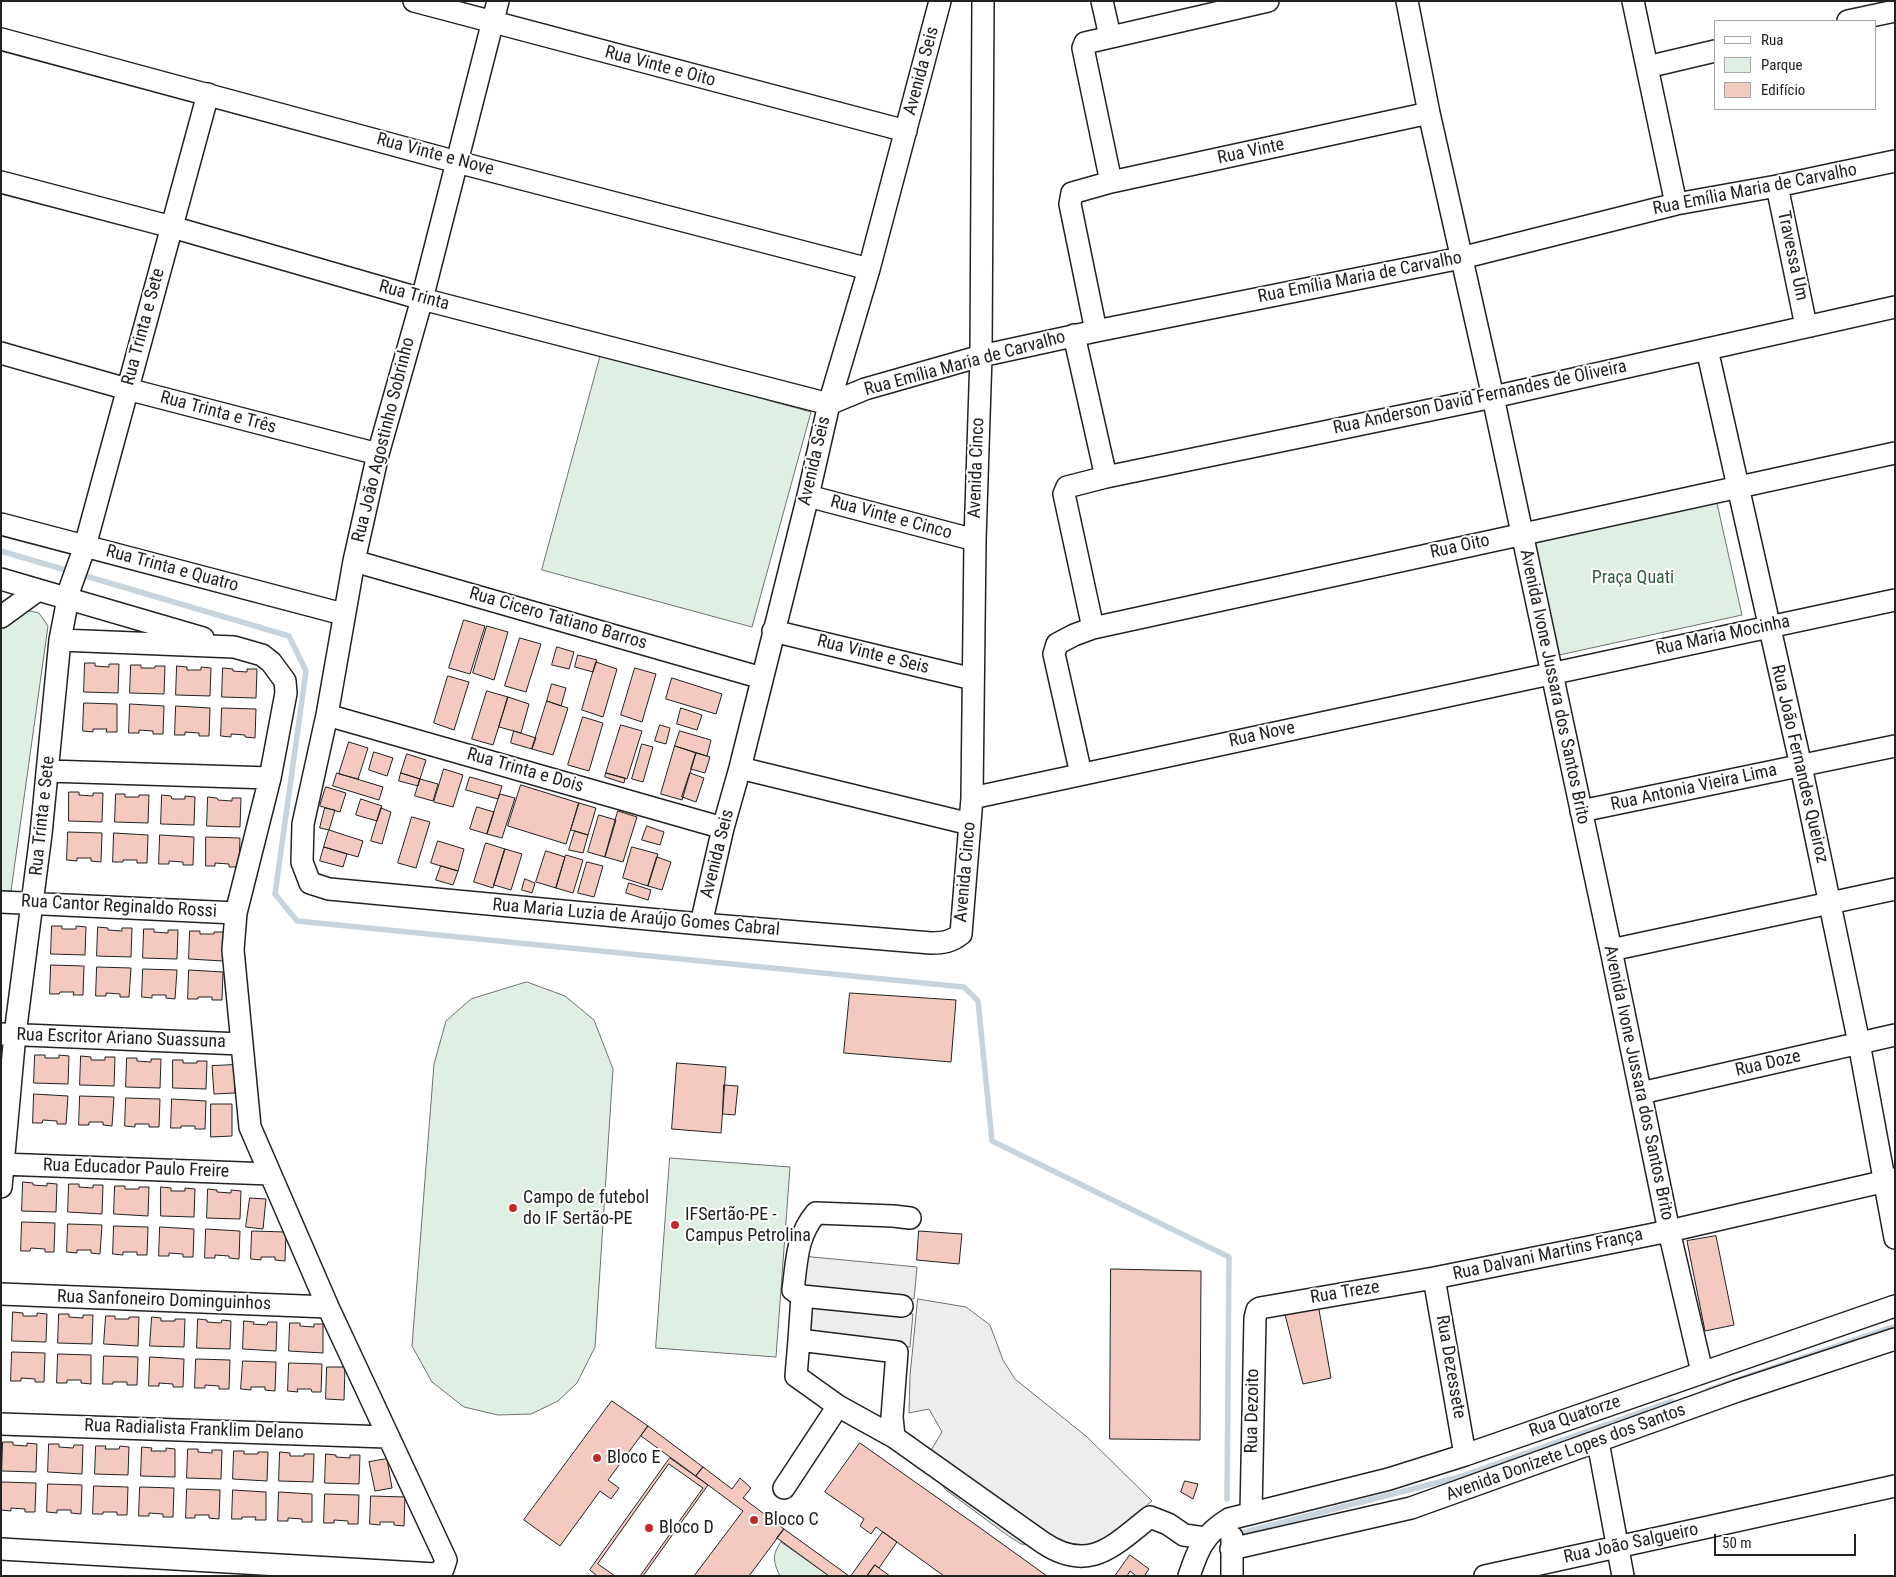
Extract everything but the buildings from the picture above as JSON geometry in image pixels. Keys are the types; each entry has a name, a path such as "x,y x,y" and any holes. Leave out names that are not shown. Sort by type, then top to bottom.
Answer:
{"street":[{"name":"Rua Vinte e Oito","path":"414,1 906,131"},
{"name":"Rua João Agostinho Sobrinho","path":"310,883 302,862 303,824 327,714 343,614 354,561 378,454 422,299 498,1"},
{"name":"Avenida Seis","path":"701,924 723,828 740,768 808,496 828,404 868,269 940,1"},
{"name":"Avenida Cinco","path":"961,934 972,798 974,540 981,356 983,1"},
{"path":"1102,1 1110,36"},
{"path":"1111,182 1082,48 1085,42 1268,1"},
{"name":"Avenida Ivone Jussara dos Santos Brito","path":"1407,1 1461,258 1552,672 1669,1230 1693,1375 1694,1407"},
{"path":"1633,1 1676,204"},
{"path":"1853,20 1895,11"},
{"name":"Rua Vinte e Nove","path":"1,39 457,162 868,269"},
{"path":"1647,67 1714,51"},
{"name":"Rua Trinta e Sete","path":"1,1187 8,1034 33,903 60,640 69,593 82,553 208,94"},
{"name":"Rua Vinte","path":"1096,330 1070,204 1072,192 1430,113"},
{"name":"Rua Emília Maria de Carvalho","path":"828,404 865,389 981,356 1096,330 1461,258 1676,204 1777,186 1895,161"},
{"name":"Rua Trinta","path":"1,182 172,227 422,299 828,404"},
{"name":"Travessa Um","path":"1777,186 1806,326"},
{"name":"Rua Anderson David Fernandes de Oliveira","path":"1093,628 1064,494 1065,488 1106,477 1493,397 1895,306"},
{"path":"1074,335 1106,477"},
{"name":"Rua João Fernandes Queiroz","path":"1707,349 1768,627 1801,766 1889,1180 1895,1238"},
{"name":"Rua Trinta e Três","path":"1,353 127,389 378,454"},
{"name":"Rua Oito","path":"1081,774 1054,654 1057,644 1074,634 1093,628 1895,453"},
{"name":"Rua Vinte e Cinco","path":"808,496 974,540"},
{"name":"Rua Trinta e Quatro","path":"1,524 82,553 343,614"},
{"name":"Rua Cicero Tatiano Barros","path":"354,561 762,678"},
{"path":"1,579 38,590 69,593 262,655 275,667 285,681 286,693 270,778 236,913 233,950 250,1127 328,1307 446,1560 443,1569 436,1574 1,1548"},
{"path":"1,617 38,590"},
{"name":"Rua Maria Mocinha","path":"1552,672 1895,600"},
{"name":"Rua Vinte e Seis","path":"774,631 973,679"},
{"path":"60,640 234,647"},
{"name":"Rua Nove","path":"972,798 1552,672"},
{"name":"Rua Trinta e Dois","path":"327,714 723,828"},
{"name":"Rua Antonia Vieira Lima","path":"1581,812 1895,746"},
{"path":"740,768 970,824"},
{"path":"48,771 270,778"},
{"name":"Rua Maria Luzia de Araújo Gomes Cabral","path":"310,883 329,889 931,944 946,943 961,934"},
{"path":"1611,950 1895,889"},
{"name":"Rua Cantor Reginaldo Rossi","path":"1,902 236,913"},
{"name":"Rua Escritor Ariano Suassuna","path":"8,1034 241,1044"},
{"name":"Rua Doze","path":"1641,1093 1895,1035"},
{"name":"Rua Educador Paulo Freire","path":"2,1164 270,1174"},
{"name":"Rua Dalvani Martins França","path":"1434,1278 1669,1230 1889,1180"},
{"path":"902,1306 802,1296 793,1290 799,1241 806,1224 816,1213 910,1218"},
{"name":"Rua Treze","path":"1257,1310 1270,1305 1434,1278"},
{"name":"Rua Dezessete","path":"1434,1278 1465,1455"},
{"name":"Rua Sanfoneiro Dominguinhos","path":"1,1294 328,1307"},
{"path":"802,1296 796,1376 838,1406 894,1437 1061,1554 1079,1558 1106,1550 1150,1517 1168,1524 1184,1535 1205,1538 1190,1573"},
{"name":"Rua Quatorze","path":"1205,1538 1214,1527 1228,1519 1389,1479 1465,1455 1895,1306"},
{"name":"Rua Dezoito","path":"1251,1513 1255,1318 1257,1310"},
{"name":"Avenida Donizete Lopes dos Santos","path":"1231,1549 1411,1508 1694,1407 1895,1339"},
{"path":"799,1340 897,1352 892,1410 894,1437"},
{"path":"784,1488 838,1406"},
{"name":"Rua Radialista Franklim Delano","path":"1,1424 387,1437"},
{"path":"1598,1442 1622,1576"},
{"name":"Rua João Salgueiro","path":"1485,1576 1895,1486"},
{"path":"1232,1576 1231,1549 1234,1524 1251,1513"}],"green space":[{"path":"601,354 811,412 752,627 542,570"},
{"name":"Praça Quati","path":"1716,499 1742,615 1550,657 1524,541"},
{"path":"21,609 39,613 48,626 11,891 1,891 1,624"},
{"name":"Campo de futebol do IF Sertão-PE","path":"527,982 565,996 594,1020 613,1069 595,1347 577,1383 558,1401 531,1414 498,1415 464,1407 432,1382 412,1346 434,1064 446,1021 471,999"},
{"path":"670,1158 790,1167 776,1357 656,1348"},
{"path":"938,1479 1031,1545 1021,1544 1007,1535 946,1490"},
{"path":"781,1542 829,1576 780,1576 774,1558"}],"shaded area":[{"path":"802,1256 917,1267 914,1299 799,1289"},
{"path":"918,1299 966,1307 990,1325 1003,1360 1015,1379 1087,1437 1152,1501 1096,1547 1068,1548 930,1452 942,1432 929,1409 909,1413 910,1376"},
{"path":"807,1304 913,1314 910,1347 804,1337"}],"waterway":[{"path":"1,551 289,636 306,671 275,894 297,921 964,987 978,1001 992,1141 1229,1257 1227,1499"},
{"path":"1708,1390 1895,1326"},
{"path":"1245,1532 1459,1477 1672,1401"}],"place":[{"name":"Campo de futebol do IF Sertão-PE","path":"513,1208"},
{"name":"IFSertão-PE - Campus Petrolina","path":"675,1225"},
{"name":"Bloco E","path":"597,1458"},
{"name":"Bloco C","path":"754,1520"},
{"name":"Bloco D","path":"649,1528"}]}
